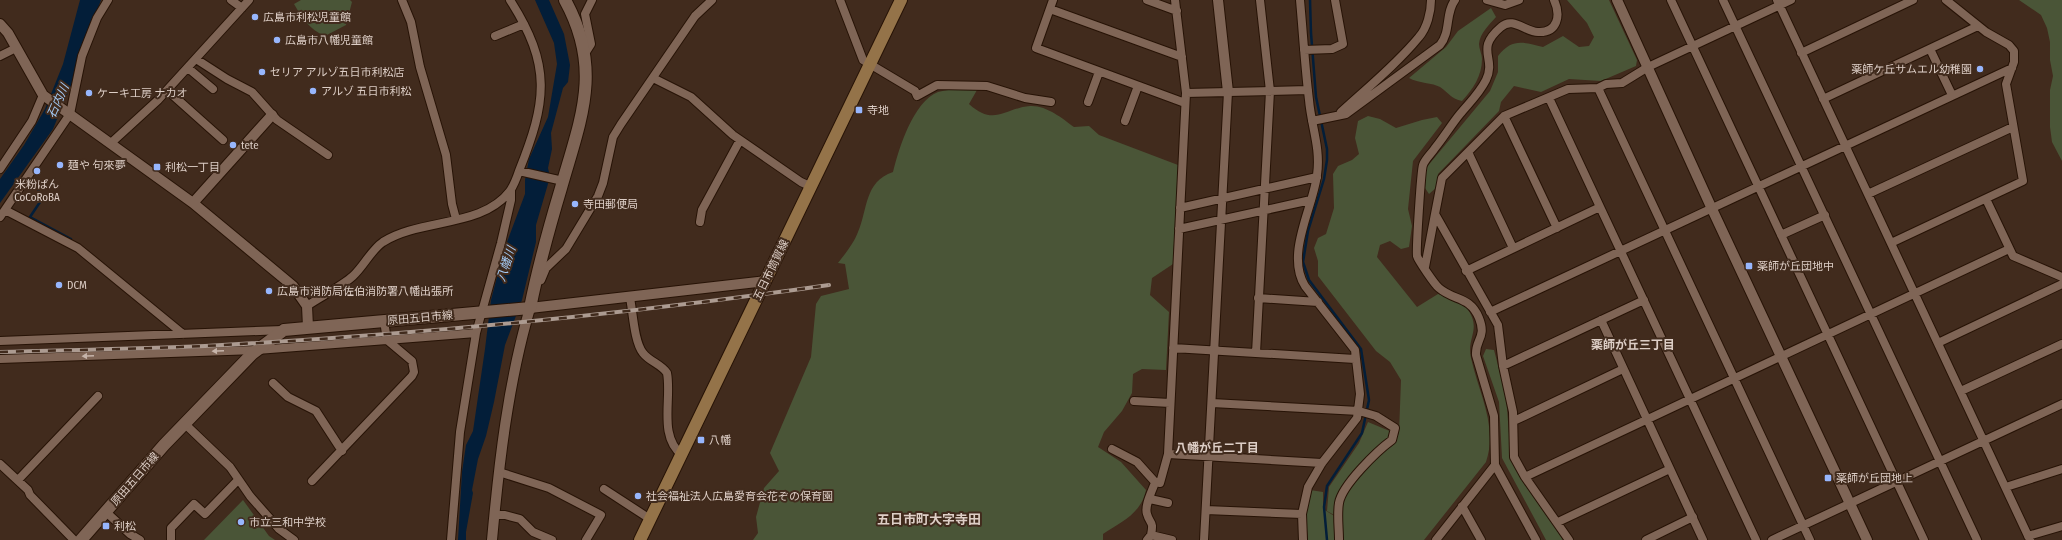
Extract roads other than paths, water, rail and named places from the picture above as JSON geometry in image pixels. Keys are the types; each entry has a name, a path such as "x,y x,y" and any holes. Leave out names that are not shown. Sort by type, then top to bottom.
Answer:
{"main road":[{"path":"528,306 561,180 584,105 586,86 584,55 578,28 565,0"},
{"name":"五日市筒賀線","path":"640,540 812,187 901,0"},
{"name":"原田五日市線","path":"81,540 155,455 257,350 284,330 308,326 483,314 528,306"}],"street":[{"path":"108,0 97,18 82,56 68,112 2,213 78,248 183,334"},
{"path":"231,0 242,8"},
{"path":"112,143 167,90 249,0"},
{"path":"402,0 411,22 420,67 446,155 452,204 456,219"},
{"path":"307,306 350,278 383,243 409,230 478,214 494,205 511,190 521,172 532,136 541,88 539,59 524,24 510,0"},
{"path":"584,55 590,44 585,14 592,0"},
{"path":"492,540 499,472 512,385 528,306 538,296 542,274 546,268 566,249 598,196 613,137 695,16 712,0"},
{"path":"840,0 863,60 915,91 917,96 937,85 987,86 1025,98 1051,102"},
{"path":"1053,0 1036,48 1185,103"},
{"path":"1147,0 1177,11"},
{"path":"1112,449 1137,462 1155,482 1160,483 1168,454 1186,93 1175,0"},
{"path":"1204,540 1228,92 1218,0"},
{"path":"1256,353 1263,190 1270,90 1260,0"},
{"path":"1300,0 1306,50 1308,90 1319,156 1317,177 1299,249 1298,264 1301,279 1355,350 1360,394 1357,418 1322,463 1308,487 1302,514 1303,540"},
{"path":"1306,50 1332,49 1343,44 1335,0"},
{"path":"1338,115 1381,76 1420,36 1429,16 1431,0"},
{"path":"1314,121 1346,114 1440,44 1446,35 1451,8 1455,0"},
{"path":"1486,0 1505,6 1518,0"},
{"path":"1536,540 1494,465 1494,416 1476,355 1476,347 1482,334 1480,319 1472,306 1439,288 1417,256 1423,165 1460,114 1480,92 1489,72 1486,47 1488,41 1502,26 1508,23 1518,24 1537,32 1548,29 1555,24 1558,17 1558,10 1554,0"},
{"path":"1617,0 1712,209 1867,540"},
{"path":"1671,0 1924,540"},
{"path":"1723,0 1977,540"},
{"path":"1425,267 1442,178 1504,116 1572,88 1598,88 1606,84 1622,83 1648,67 1736,26 1778,3 1791,0"},
{"path":"1801,53 1913,0"},
{"path":"1891,243 2023,181 2006,84 2015,58 2013,48 1978,26 1946,0"},
{"path":"1778,3 2029,538 2062,526"},
{"path":"1050,9 1182,57"},
{"path":"0,24 8,33 45,96 194,203 293,286 307,306 308,326"},
{"path":"495,36 524,24"},
{"path":"1823,99 1978,26"},
{"path":"0,56 16,48"},
{"path":"1930,49 1952,95"},
{"path":"196,59 227,79 252,92 272,115 328,154"},
{"path":"188,68 213,89"},
{"path":"1490,312 2012,68"},
{"path":"1088,102 1099,72"},
{"path":"654,78 691,98 740,140 801,182 812,187"},
{"path":"1125,121 1138,86"},
{"path":"1598,88 1810,540"},
{"path":"167,90 223,140"},
{"path":"1186,93 1308,90"},
{"path":"1,167 32,121 45,96"},
{"path":"1549,98 1756,540"},
{"path":"194,203 272,115"},
{"path":"1504,116 1557,228"},
{"path":"1868,194 2013,127"},
{"path":"700,222 702,210 740,140"},
{"path":"1468,152 1513,248"},
{"path":"521,172 561,180"},
{"path":"1180,208 1317,177"},
{"path":"451,540 460,432 476,333 483,314 501,242 510,204 511,190"},
{"path":"1986,198 2013,256 2062,277"},
{"path":"1179,229 1311,200"},
{"path":"1466,270 1600,207"},
{"path":"1435,214 1498,325 1503,366 1514,421 1514,457 1525,477 1558,522 1569,540"},
{"path":"1781,235 1825,215"},
{"path":"1525,477 2009,248"},
{"path":"528,306 630,298 766,281"},
{"path":"1938,343 2062,284"},
{"path":"630,298 638,344 642,352 648,358 664,368 668,373 667,420 669,435 674,449 682,455"},
{"path":"1258,298 1318,302"},
{"path":"1503,366 1644,300"},
{"path":"1600,320 1703,540"},
{"path":"312,481 392,399 414,372 412,361 387,340 384,321"},
{"path":"0,341 284,330"},
{"path":"0,359 257,350 476,333"},
{"path":"1961,392 2062,344"},
{"path":"1173,348 1355,359"},
{"path":"1514,421 1623,369"},
{"path":"273,382 288,397 316,411 342,451"},
{"path":"18,480 98,396"},
{"path":"1134,401 1170,403"},
{"path":"1212,403 1359,411 1376,416 1395,428 1395,435 1392,440 1368,460 1344,491 1339,502 1339,540"},
{"path":"1772,540 2062,404"},
{"path":"185,424 230,467 238,480 279,529 294,540"},
{"path":"1168,454 1322,463"},
{"path":"0,464 18,480 41,508 74,540"},
{"path":"1436,540 1494,465"},
{"path":"1558,522 1670,469"},
{"path":"2006,488 2062,469"},
{"path":"499,472 549,488 600,515 586,540"},
{"path":"171,540 171,528 194,504 205,514 238,480"},
{"path":"1155,482 1146,512 1153,523 1149,538 1172,540"},
{"path":"604,490 650,519"},
{"path":"1150,499 1168,503"},
{"path":"1462,506 1481,540"},
{"path":"1206,510 1302,514"},
{"path":"106,512 130,534 140,540"},
{"path":"494,515 506,515 520,518 533,532 552,540"},
{"path":"1646,540 1693,518"}],"water":[{"name":"石内川","path":"80,0 101,0 80,55 72,83 53,129 0,203 0,179 24,145 45,109 63,64"},
{"name":"八幡川","path":"535,0 549,0 564,34 570,65 568,82 563,88 551,133 552,149 548,168 550,177 536,225 536,242 522,300 505,345 486,436 478,459 472,490 473,493 466,540 458,540 462,472 466,445 473,431 491,300 504,250 525,194 525,180 529,159 548,117 557,64 554,43"}],"waterway":[{"path":"1310,0 1316,97 1327,149 1327,160 1324,179 1308,231 1303,262 1309,280 1361,349 1369,400 1362,433 1327,486 1324,507 1327,540"},
{"path":"29,178 38,185 40,202 30,217 71,239"}],"railway":[{"path":"0,352 205,346 439,330 595,315 829,285"}],"place":[{"name":"広島市利松児童館","path":"255,17"},
{"name":"広島市八幡児童館","path":"277,40"},
{"name":"薬師ケ丘サムエル幼稚園","path":"1980,69"},
{"name":"セリア アルゾ五日市利松店","path":"262,72"},
{"name":"アルゾ 五日市利松","path":"313,91"},
{"name":"ケーキ工房 ナカオ","path":"89,93"},
{"name":"寺地","path":"859,110"},
{"name":"tete","path":"233,145"},
{"name":"麺や 句來夢","path":"60,165"},
{"name":"利松一丁目","path":"157,167"},
{"name":"米粉ぱん CoCoRoBA","path":"37,171"},
{"name":"寺田郵便局","path":"575,204"},
{"name":"薬師が丘団地中","path":"1749,266"},
{"name":"DCM","path":"59,285"},
{"name":"広島市消防局佐伯消防署八幡出張所","path":"269,291"},
{"name":"八幡","path":"701,440"},
{"name":"薬師が丘団地上","path":"1828,478"},
{"name":"社会福祉法人広島愛育会花ぞの保育園","path":"638,496"},
{"name":"市立三和中学校","path":"241,522"},
{"name":"利松","path":"106,526"}],"district":[{"name":"薬師が丘三丁目","path":"1633,345"},
{"name":"八幡が丘二丁目","path":"1217,448"},
{"name":"五日市町大字寺田","path":"929,519"}]}
